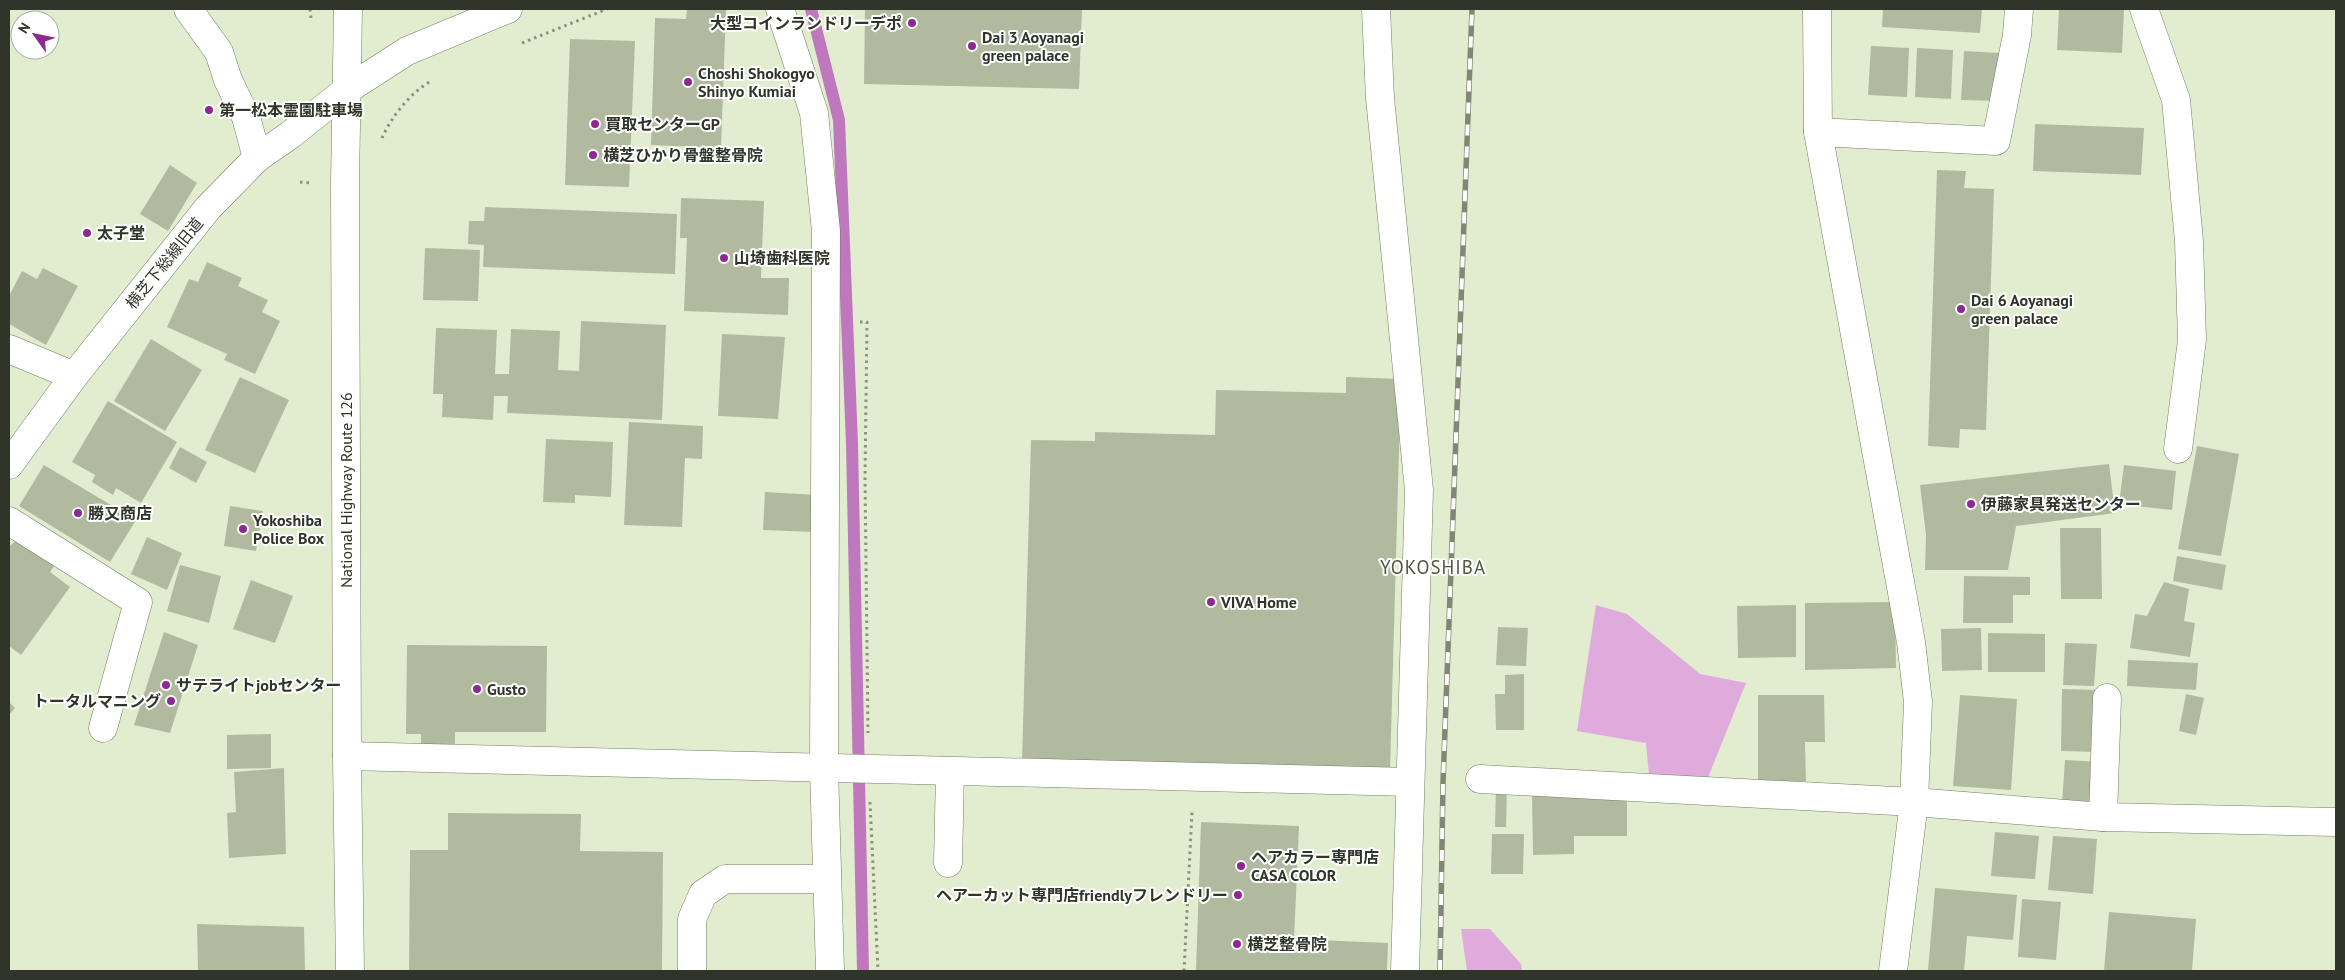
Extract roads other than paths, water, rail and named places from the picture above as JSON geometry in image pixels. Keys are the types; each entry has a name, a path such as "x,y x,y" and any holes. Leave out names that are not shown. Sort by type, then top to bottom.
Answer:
{"main road":[{"path":"188,9 219,52 228,80 246,117 257,158"},
{"name":"National Highway Route 126","path":"348,9 345,183 347,756 350,971"},
{"name":"横芝下総線旧道","path":"9,465 74,376 208,208 257,158 290,136 348,89 407,50 508,9"},
{"path":"780,9 814,113 826,231 827,879 830,971"},
{"path":"1376,9 1380,98 1419,490 1405,971"},
{"path":"1817,9 1818,132 1911,642 1918,702 1914,802 1893,971"},
{"path":"1818,132 1996,141 2017,35 2019,9"},
{"path":"2144,9 2176,100 2189,241 2192,340 2178,449"},
{"path":"9,349 74,376"},
{"path":"9,521 138,602 103,728"},
{"path":"2103,817 2106,698"},
{"path":"347,756 1410,782"},
{"path":"948,864 950,772"},
{"path":"1480,779 1914,802 2103,817 2336,822"},
{"path":"692,971 692,919 703,894 725,879 827,879"}],"waterway":[{"path":"811,9 839,120 852,444 863,971"}],"railway":[{"path":"1440,971 1443,783 1472,9"}],"place":[{"name":"大型コインランドリーデポ","path":"912,23"},
{"name":"Dai 3 Aoyanagi green palace","path":"972,46"},
{"name":"Choshi Shokogyo Shinyo Kumiai","path":"688,82"},
{"name":"第一松本霊園駐車場","path":"209,110"},
{"name":"買取センターGP","path":"595,124"},
{"name":"横芝ひかり骨盤整骨院","path":"593,155"},
{"name":"太子堂","path":"87,233"},
{"name":"山埼歯科医院","path":"724,258"},
{"name":"Dai 6 Aoyanagi green palace","path":"1961,309"},
{"name":"伊藤家具発送センター","path":"1971,504"},
{"name":"勝又商店","path":"78,513"},
{"name":"Yokoshiba Police Box","path":"243,529"},
{"name":"VIVA Home","path":"1211,602"},
{"name":"サテライトjobセンター","path":"166,685"},
{"name":"Gusto","path":"477,689"},
{"name":"トータルマニング","path":"171,701"},
{"name":"ヘアカラー専門店 CASA COLOR","path":"1241,866"},
{"name":"ヘアーカット専門店friendlyフレンドリー","path":"1238,895"},
{"name":"横芝整骨院","path":"1237,944"}],"district":[{"name":"YOKOSHIBA","path":"1433,567"}]}
